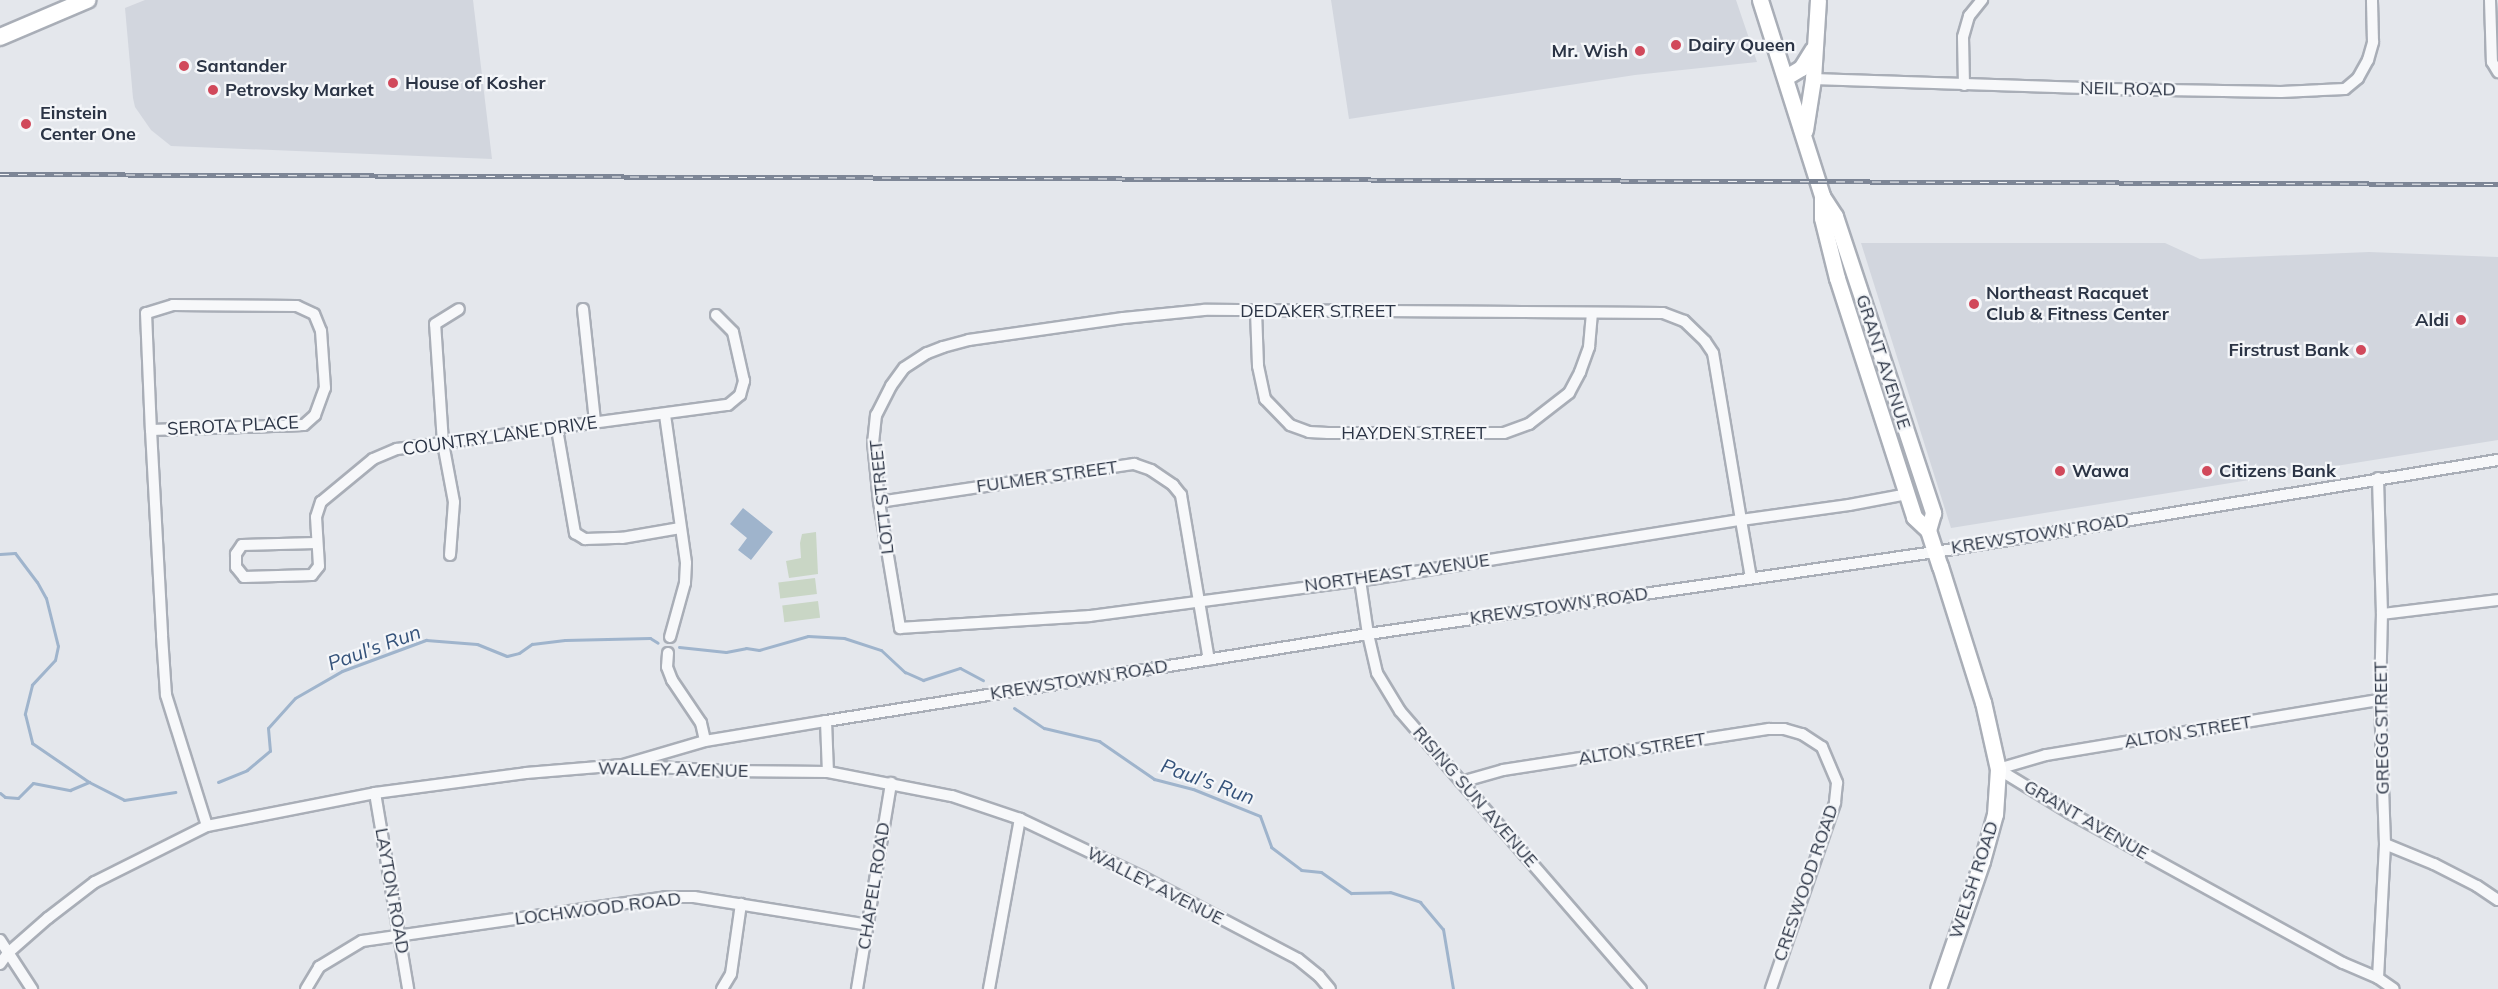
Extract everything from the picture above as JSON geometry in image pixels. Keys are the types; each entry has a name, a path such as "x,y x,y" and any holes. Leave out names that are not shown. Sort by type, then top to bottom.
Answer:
{"main road":[{"path":"1,34 87,0"},
{"name":"GRANT AVENUE","path":"1760,0 1822,196 1835,216 1933,513 1928,530"},
{"path":"1804,136 1813,79 1818,0"},
{"path":"1786,77 1802,68 1816,44"},
{"name":"GRANT AVENUE","path":"1822,196 1822,218 1837,278 1914,517 1928,530 1983,702 1998,769"},
{"name":"WELSH ROAD","path":"1938,989 1985,851 1995,814 1998,769"}],"street":[{"path":"1964,85 1963,36 1969,16 1982,0"},
{"name":"NEIL ROAD","path":"1813,79 1964,85 2281,92 2345,89 2358,78 2368,60 2373,42 2372,0"},
{"path":"2490,0 2492,62 2498,72"},
{"name":"SEROTA PLACE","path":"151,430 304,425 315,415 326,388 321,331 314,314 297,306 184,305 160,307 146,313 151,430 166,695 207,826"},
{"path":"450,555 454,502 443,443 435,324 459,309"},
{"path":"583,309 595,422"},
{"name":"DEDAKER STREET","path":"918,359 943,347 1005,335 1204,310 1664,313 1684,321 1710,349 1741,520"},
{"name":"HAYDEN STREET","path":"1256,311 1257,366 1265,399 1290,425 1309,432 1328,433 1504,433 1529,424 1569,393 1589,347 1592,314"},
{"name":"COUNTRY LANE DRIVE","path":"316,543 242,545 236,554 236,567 244,577 312,575 319,566 316,517 321,502 373,459 397,449 728,405 740,395 744,381 733,332 716,315"},
{"name":"LOTT STREET","path":"897,613 879,502 873,442 876,415 897,377 904,368 918,359"},
{"path":"665,415 686,563 685,583 670,638"},
{"path":"557,429 575,532 585,539 622,538 680,528"},
{"name":"KREWSTOWN ROAD","path":"623,765 705,741 826,721 1368,634 1935,552 2498,460"},
{"name":"FULMER STREET","path":"879,502 1134,464 1162,476 1181,495 1209,660"},
{"name":"GREGG STREET","path":"2378,478 2382,615 2380,700 2385,844 2378,978"},
{"name":"NORTHEAST AVENUE","path":"897,613 900,628 1090,616 1360,580 1907,494"},
{"path":"1741,520 1751,578"},
{"name":"RISING SUN AVENUE","path":"1360,580 1368,634 1377,673 1400,711 1641,989"},
{"path":"2382,615 2498,600"},
{"path":"668,653 668,667 672,680 701,723 705,741"},
{"name":"ALTON STREET","path":"1998,769 2046,755 2380,700"},
{"path":"826,721 828,772"},
{"name":"ALTON STREET","path":"1461,782 1503,770 1769,729 1793,731 1819,745"},
{"name":"CRESWOOD ROAD","path":"1771,989 1835,803 1837,783 1819,745"},
{"name":"WALLEY AVENUE","path":"0,964 8,953 95,882 207,826 375,794 526,773 623,765 727,771 828,772 952,796 1020,819 1142,877 1298,959 1330,989"},
{"name":"GRANT AVENUE","path":"1998,769 2080,819 2343,963 2378,978 2394,989"},
{"name":"CHAPEL ROAD","path":"856,989 891,783"},
{"name":"LAYTON ROAD","path":"375,794 408,989"},
{"path":"989,989 1020,819"},
{"path":"2385,844 2434,864 2477,886 2498,900"},
{"name":"LOCHWOOD ROAD","path":"306,989 319,967 362,941 666,897 694,897 868,925"},
{"path":"722,989 731,974 741,904"},
{"path":"0,940 32,989"}],"shaded area":[{"path":"145,0 473,0 492,159 171,146 151,130 135,107 133,98 125,8"},
{"path":"1331,0 1736,0 1757,62 1635,75 1349,119"},
{"path":"1861,243 2165,243 2200,259 2369,252 2498,257 2498,440 1951,528"}],"green space":[{"path":"816,532 818,574 789,578 786,561 801,558 802,534"},
{"path":"815,578 817,594 780,598 778,583"},
{"path":"818,601 820,618 784,622 782,605"}],"water":[{"path":"743,508 773,532 751,560 738,550 747,538 730,524"}],"waterway":[{"path":"0,554 15,553 37,582 46,598 58,646 55,660 32,685 25,714 32,743 89,782 124,800 175,792"},
{"name":"Paul's Run","path":"679,647 726,652 746,648 759,650 808,636 844,638 881,650 905,672 923,680 960,668 983,680"},
{"name":"Paul's Run","path":"218,782 247,770 270,751 268,728 295,698 342,671 426,640 477,644 507,656 519,653 532,644 565,640 650,638 658,643"},
{"name":"Paul's Run","path":"1014,708 1044,728 1099,741 1154,779 1193,789 1260,816 1271,847 1301,870 1321,872 1351,893 1390,892 1420,902 1443,929 1453,989"},
{"path":"0,793 5,797 18,798 33,783 70,790 89,782"}],"railway":[{"path":"0,174 2498,184"}],"place":[{"name":"Dairy Queen","path":"1676,45"},
{"name":"Mr. Wish","path":"1640,51"},
{"name":"Santander","path":"184,66"},
{"name":"House of Kosher","path":"393,83"},
{"name":"Petrovsky Market","path":"213,90"},
{"name":"Einstein Center One","path":"26,124"},
{"name":"Northeast Racquet Club & Fitness Center","path":"1974,304"},
{"name":"Aldi","path":"2461,320"},
{"name":"Firstrust Bank","path":"2361,350"},
{"name":"Wawa","path":"2060,471"},
{"name":"Citizens Bank","path":"2207,471"}]}
